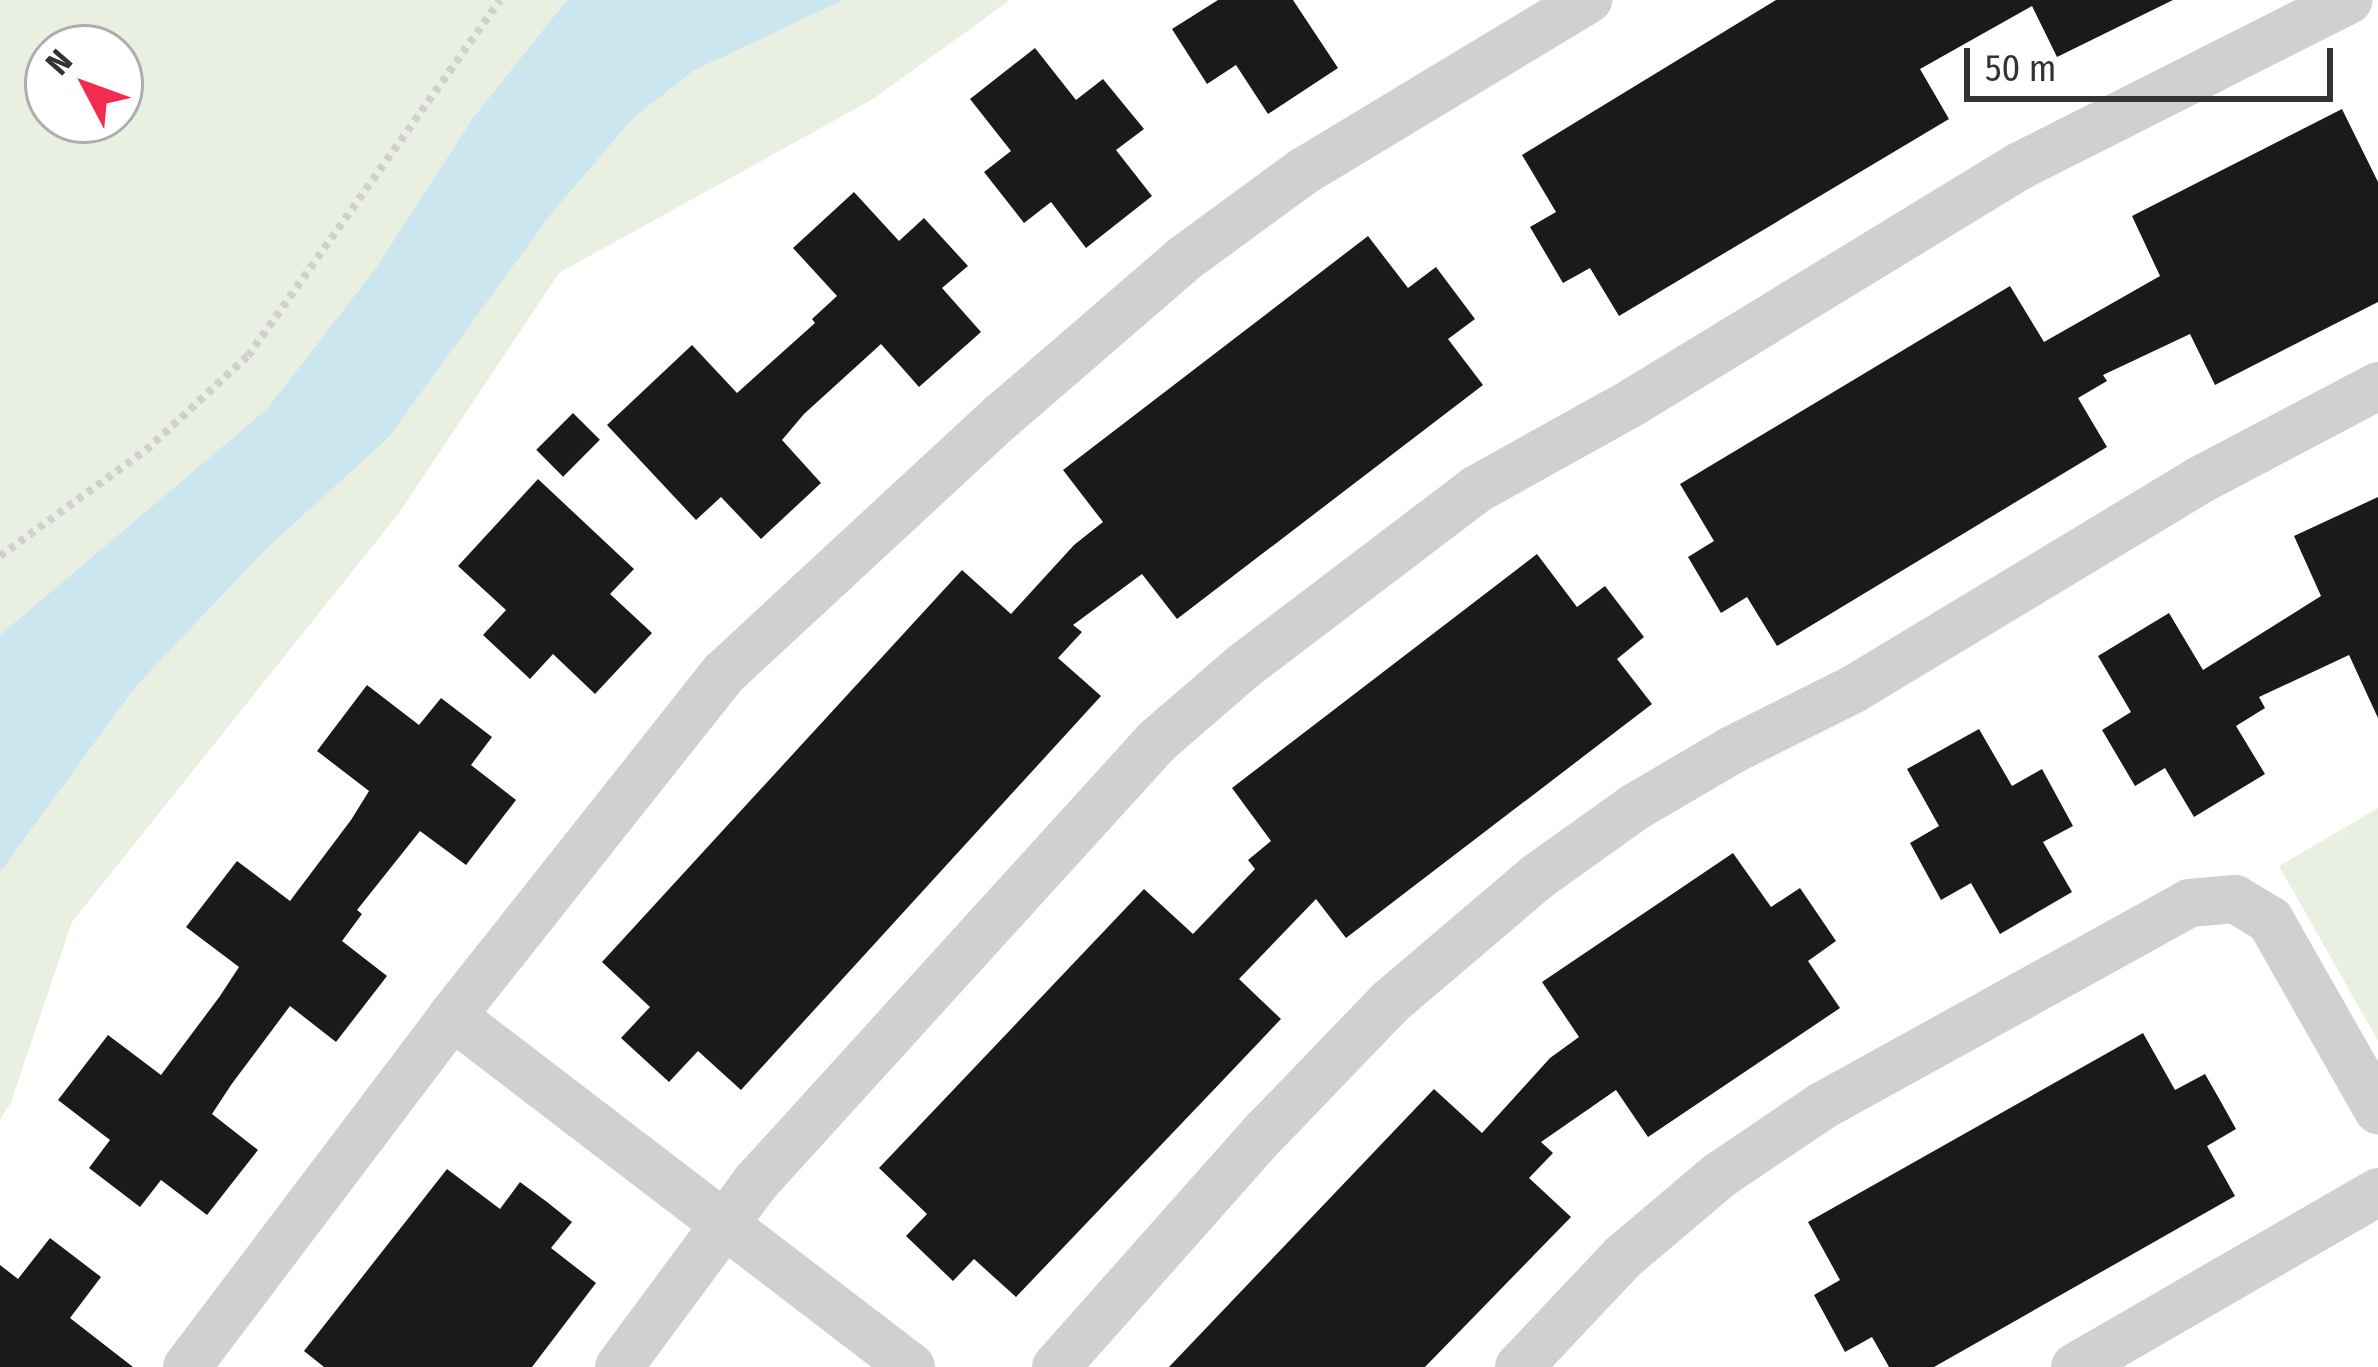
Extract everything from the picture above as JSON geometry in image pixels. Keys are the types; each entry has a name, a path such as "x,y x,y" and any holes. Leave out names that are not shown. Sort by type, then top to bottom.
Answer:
{"street":[{"path":"187,1367 452,1016 724,673 1002,416 1185,258 1304,171 1588,0"},
{"path":"619,1367 755,1183 1157,741 1245,665 1459,502 2020,166 2348,0"},
{"path":"1056,1367 1265,1132 1389,1003 1537,877 1674,784 1852,690 2198,482 2378,386"},
{"path":"1520,1367 1624,1256 1720,1175 1822,1106 2189,903 2235,899 2270,920 2378,1110"},
{"path":"452,1016 911,1367"},
{"path":"2075,1367 2378,1192"}],"path":[{"path":"0,556 146,450 248,356 500,0"}],"green space":[{"path":"0,0 1010,0 873,99 559,273 399,513 72,922 11,1102 0,1120"},
{"path":"2378,808 2378,1041 2279,866"}],"water":[{"path":"567,0 843,0 693,71 633,118 551,214 388,438 265,550 136,686 0,872 0,635 267,409 376,268 473,118"}],"building":[{"path":"1218,0 1293,0 1338,68 1268,114 1236,65 1207,84 1172,29"},
{"path":"1776,0 2173,0 2057,57 2032,6 1920,69 1949,119 1619,316 1590,268 1563,283 1530,227 1556,212 1522,155"},
{"path":"1035,48 1076,100 1103,79 1144,129 1116,150 1152,196 1086,248 1051,202 1024,223 984,172 1011,151 970,99"},
{"path":"2342,109 2378,182 2378,302 2215,385 2190,334 2103,375 2107,381 2078,398 2107,447 1777,646 1747,597 1721,613 1688,557 1714,541 1680,484 2010,286 2044,342 2160,276 2132,216"},
{"path":"854,192 899,241 924,218 968,266 942,288 981,332 919,387 881,344 804,414 782,440 821,483 761,539 721,497 696,520 607,425 692,345 737,393 815,323 812,319 837,296 793,248"},
{"path":"1368,236 1408,288 1436,267 1475,319 1448,339 1483,385 1177,619 1142,574 1073,625 1082,632 1058,658 1101,696 741,1090 698,1051 669,1082 621,1038 650,1007 602,962 962,570 1011,614 1074,545 1103,522 1063,470"},
{"path":"573,413 600,440 563,477 536,450"},
{"path":"538,479 634,569 610,594 652,633 595,694 553,654 530,679 483,635 506,610 458,566"},
{"path":"2378,497 2378,718 2349,655 2259,697 2265,708 2236,726 2265,774 2194,817 2165,768 2135,786 2102,730 2131,712 2098,656 2169,613 2203,670 2321,596 2294,536"},
{"path":"1537,554 1577,607 1605,586 1644,637 1617,659 1652,704 1346,938 1316,899 1239,979 1281,1019 1224,1079 1016,1297 974,1259 953,1281 906,1236 927,1214 879,1168 1144,889 1193,934 1255,869 1248,860 1271,841 1232,788"},
{"path":"367,685 419,725 441,698 492,737 471,765 516,800 466,865 420,831 357,910 362,914 342,941 387,976 336,1042 290,1006 212,1114 258,1150 207,1215 161,1180 140,1207 89,1168 110,1140 58,1100 108,1035 161,1075 220,996 239,967 186,927 237,861 290,901 351,820 369,791 317,751"},
{"path":"1979,729 2012,786 2042,769 2073,826 2043,842 2072,892 2000,934 1971,883 1941,900 1910,843 1939,826 1907,769"},
{"path":"1733,853 1771,907 1800,888 1836,941 1808,961 1840,1008 1648,1137 1616,1090 1541,1142 1553,1153 1529,1178 1571,1217 1425,1367 1169,1367 1434,1089 1482,1133 1550,1058 1579,1037 1542,982"},
{"path":"2143,1033 2175,1090 2205,1074 2221,1102 2236,1129 2207,1146 2235,1196 1934,1367 1889,1367 1872,1337 1845,1352 1814,1295 1840,1280 1808,1222"},
{"path":"447,1169 500,1209 520,1182 547,1202 572,1222 551,1248 596,1283 532,1367 324,1367 304,1351"},
{"path":"50,1238 101,1277 70,1318 133,1367 0,1367 0,1265 18,1279"}]}
